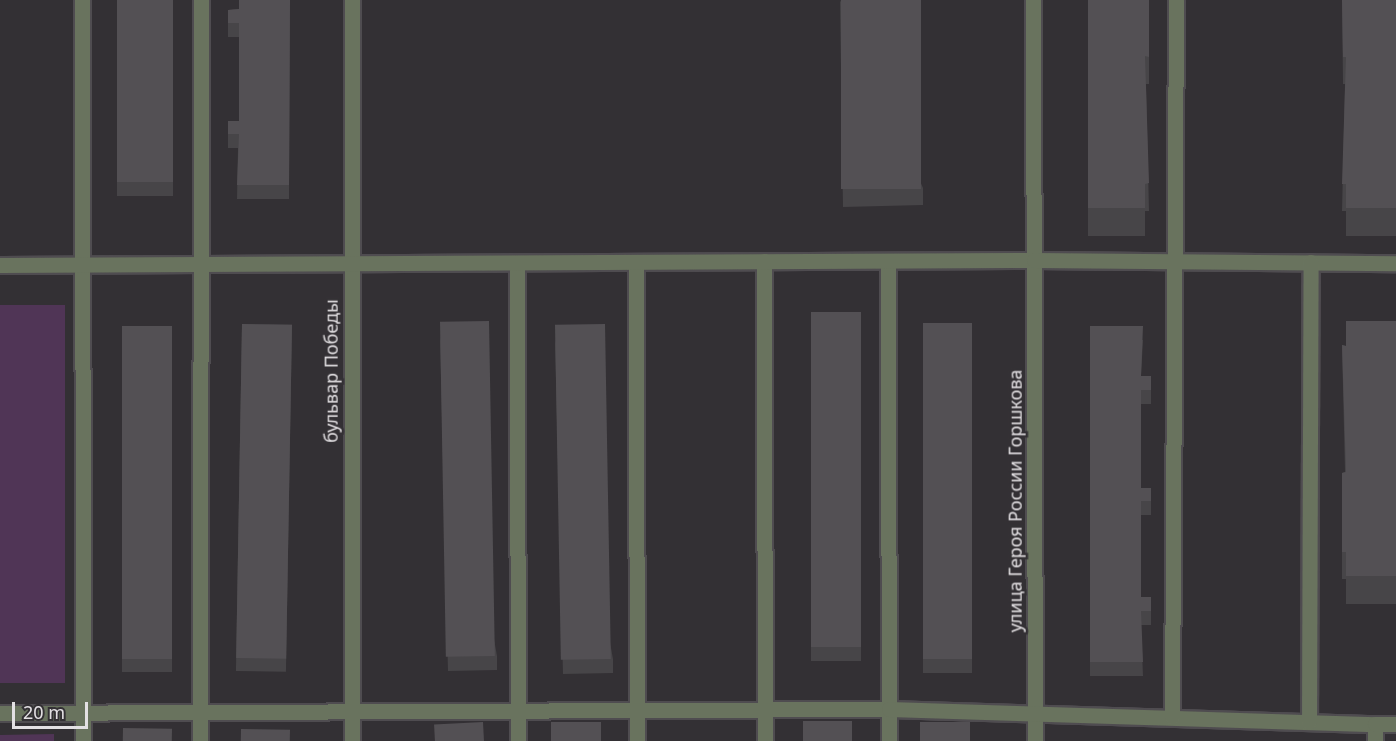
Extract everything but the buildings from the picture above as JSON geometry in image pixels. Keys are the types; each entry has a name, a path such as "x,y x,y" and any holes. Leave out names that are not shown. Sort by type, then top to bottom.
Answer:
{"street":[{"path":"82,0 82,741"},
{"path":"200,741 201,0"},
{"name":"бульвар Победы","path":"352,0 352,741"},
{"name":"улица Героя России Горшкова","path":"1033,0 1035,741"},
{"path":"1172,717 1177,262 1176,0"},
{"path":"0,265 1034,260 1396,263"},
{"path":"764,261 765,741"},
{"path":"888,261 890,741"},
{"path":"517,262 518,741"},
{"path":"636,262 637,741"},
{"path":"1309,722 1311,262"},
{"path":"0,712 889,709 1396,724"},
{"path":"1375,741 1376,724"}],"shaded area":[{"path":"0,305 65,305 65,683 0,683"},
{"path":"54,734 54,741 0,741 0,735"}]}
